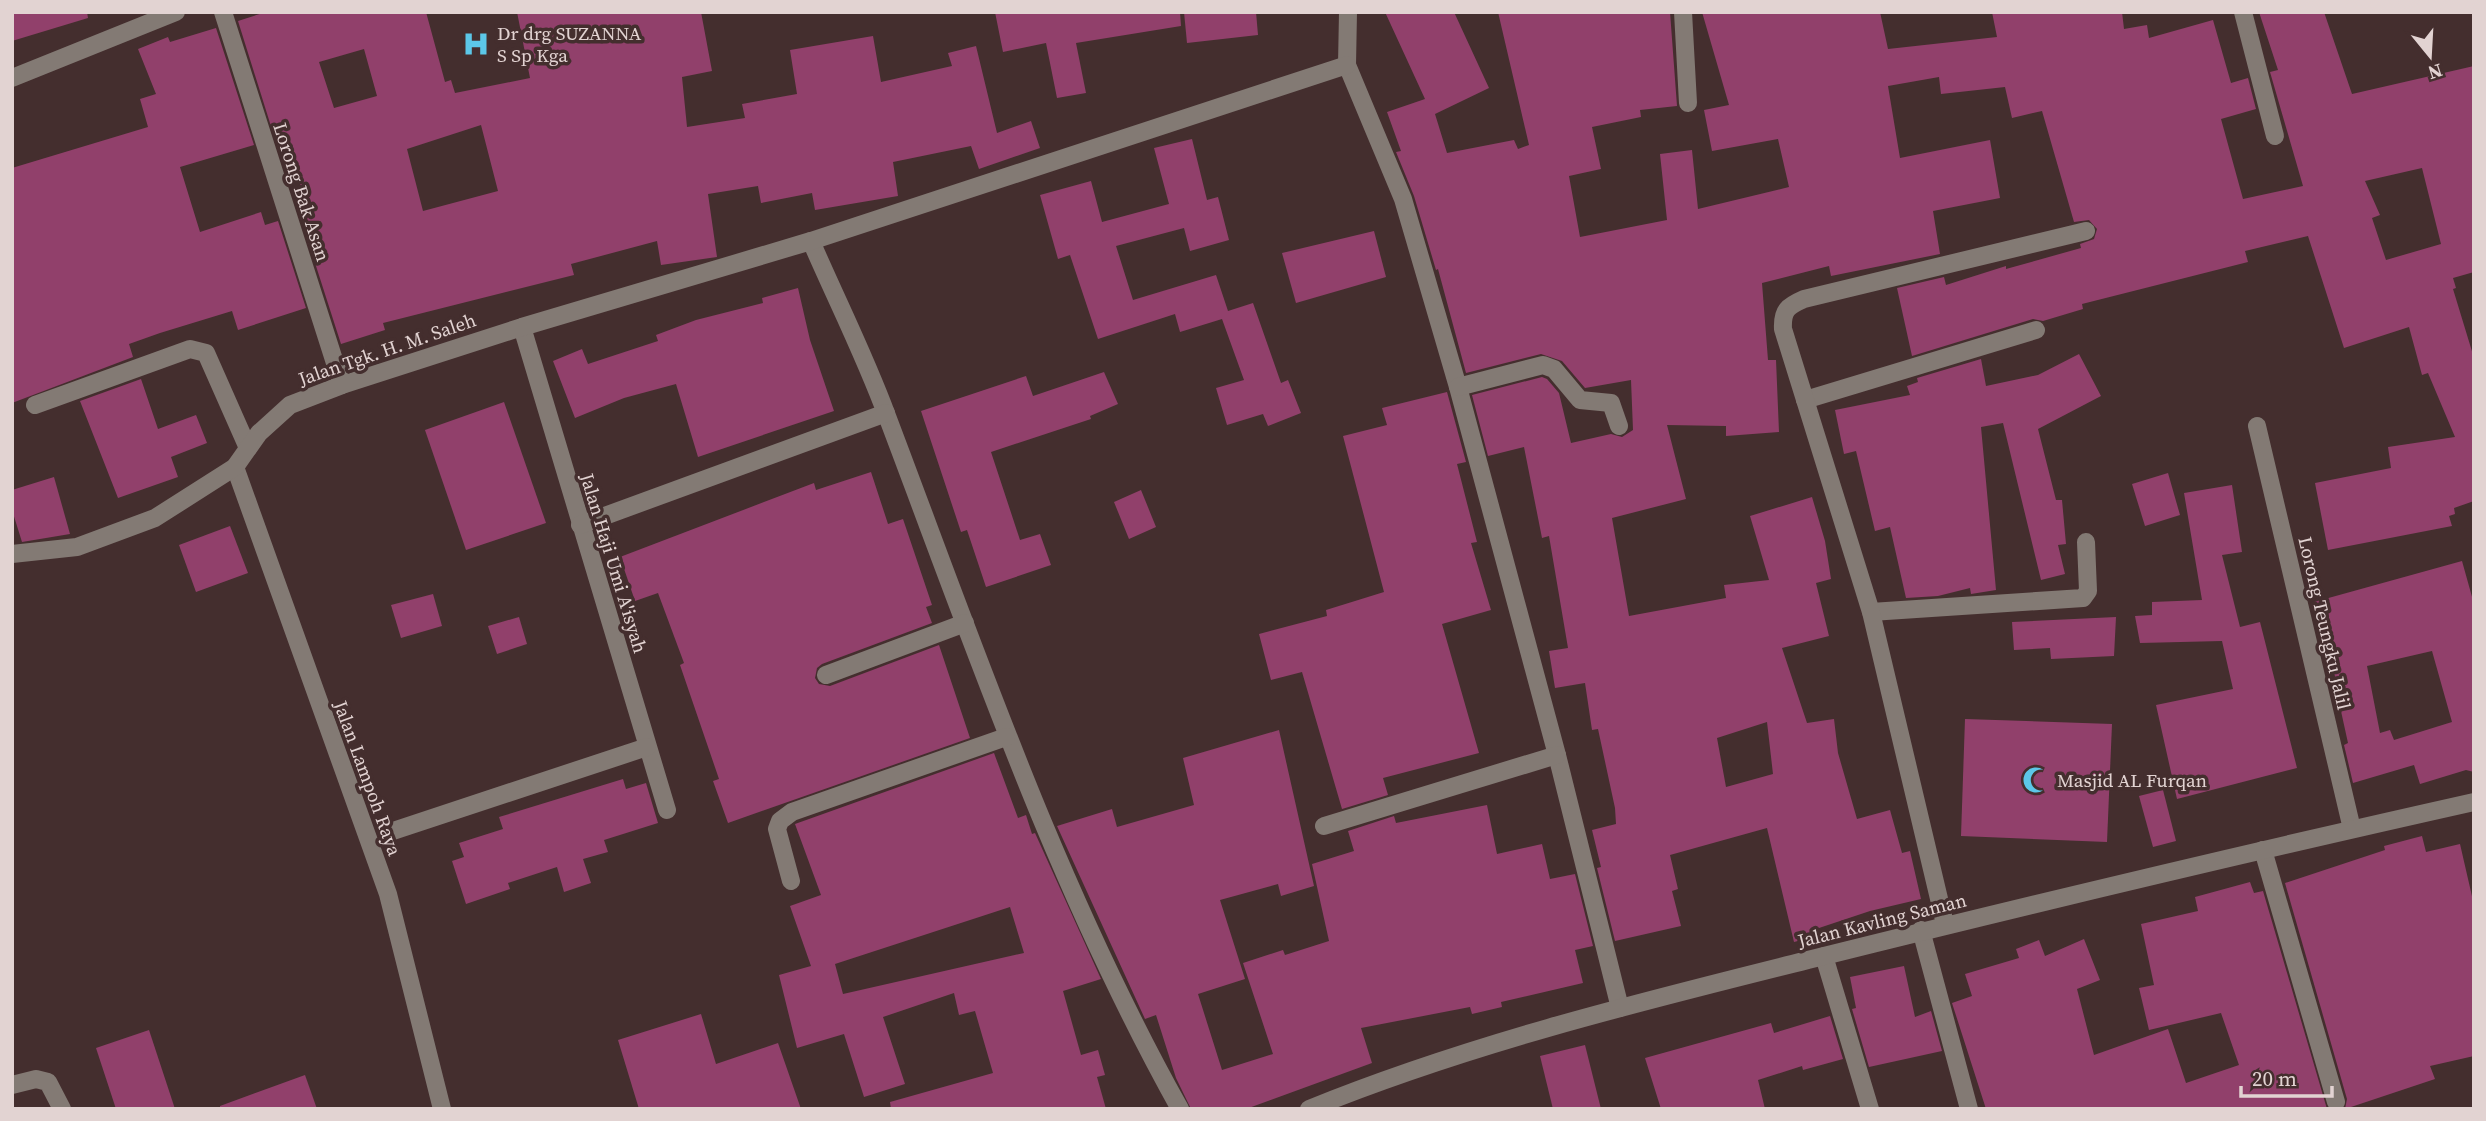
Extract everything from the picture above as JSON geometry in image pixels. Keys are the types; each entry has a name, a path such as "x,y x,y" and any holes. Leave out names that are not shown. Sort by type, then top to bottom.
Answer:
{"street":[{"path":"12,78 176,12"},
{"name":"Lorong Bak Asan","path":"223,12 342,385"},
{"path":"1348,12 1347,65 1403,199 1458,387 1557,755 1620,1008"},
{"path":"1683,12 1688,103"},
{"path":"2243,12 2275,136"},
{"name":"Jalan Tgk. H. M. Saleh","path":"12,554 77,547 155,518 235,467 259,433 290,405 342,385 522,327 811,241 1347,65"},
{"path":"1945,924 1871,612 1783,329 1782,315 1788,306 1804,299 2086,231"},
{"path":"811,241 886,413 1006,737 1060,867 1130,1019 1180,1109"},
{"name":"Jalan Haji Umi A'isyah","path":"522,327 667,810"},
{"path":"1805,400 2036,330"},
{"path":"35,405 190,349 199,350 206,353 248,448"},
{"path":"1458,387 1543,365 1554,369 1580,400 1611,403 1619,426"},
{"path":"580,525 886,413"},
{"name":"Lorong Teungku Jalil","path":"2257,426 2352,829"},
{"name":"Jalan Lampoh Raya","path":"235,467 388,894 442,1109"},
{"path":"1871,612 2083,598 2088,591 2086,542"},
{"path":"826,675 965,623"},
{"path":"791,881 777,829 780,821 792,812 1006,737"},
{"path":"390,832 647,747"},
{"path":"1324,826 1557,755"},
{"name":"Jalan Kavling Saman","path":"1309,1109 1390,1076 1620,1008 1945,924 2474,802"},
{"path":"2263,850 2336,1102"},
{"path":"1921,930 1969,1109"},
{"path":"1825,956 1870,1109"},
{"path":"12,1085 36,1079 48,1082 62,1109"}],"building":[{"path":"12,12 87,12 88,18 12,41"},
{"path":"266,12 426,12 445,82 451,80 455,93 530,78 517,12 701,12 712,71 682,77 687,127 745,118 742,104 797,94 790,50 873,36 881,82 952,66 948,53 976,46 997,133 1031,121 1040,148 979,169 971,146 893,162 898,196 815,210 812,193 761,203 758,186 708,194 717,257 661,265 657,241 571,264 574,275 383,323 385,330 341,344 300,216 310,213 284,137 275,139 238,21","holes":["364,49 377,96 334,108 319,62","481,125 498,191 423,211 407,149"]},
{"path":"995,12 1180,12 1181,26 1076,43 1086,93 1057,98 1046,43 1003,52"},
{"path":"1184,12 1256,12 1258,35 1187,43"},
{"path":"1385,12 1454,12 1489,88 1435,114 1447,153 1514,140 1518,149 1529,145 1498,12 1670,12 1677,106 1640,110 1641,117 1592,127 1601,169 1569,176 1580,237 1667,220 1660,154 1692,150 1698,209 1789,187 1778,139 1712,151 1704,110 1729,105 1702,12 1880,12 1888,49 1997,37 1992,12 2122,12 2124,29 2147,25 2149,38 2213,20 2231,83 2248,78 2256,109 2221,119 2243,199 2303,186 2270,72 2278,70 2259,12 2324,12 2352,94 2474,66 2474,272 2453,278 2456,288 2453,289 2474,358 2474,501 2454,508 2455,514 2449,516 2452,526 2328,550 2315,483 2391,468 2388,447 2455,437 2428,373 2422,375 2409,327 2344,348 2308,236 2245,251 2248,262 2082,304 2083,309 2043,321 2033,319 1912,356 1897,288 1944,277 1946,285 2006,266 2006,269 2081,248 2080,244 2094,239 2097,229 2089,220 2074,222 2042,111 2012,118 2005,87 1941,94 1939,77 1888,86 1900,158 1990,140 2000,198 1933,211 1940,254 1831,276 1829,266 1762,283 1768,360 1776,360 1779,432 1726,436 1726,426 1667,425 1686,499 1612,518 1629,616 1726,598 1724,585 1769,580 1750,516 1812,497 1825,541 1831,579 1816,583 1829,636 1782,648 1807,723 1834,719 1838,753 1857,819 1890,810 1902,853 1910,851 1921,899 1870,911 1816,929 1817,936 1794,942 1767,828 1670,855 1678,889 1672,891 1681,926 1615,941 1597,868 1601,867 1592,830 1616,824 1615,808 1598,729 1592,730 1585,683 1555,688 1549,651 1568,648 1549,536 1542,538 1524,447 1488,456 1472,395 1542,377 1547,379 1559,393 1571,443 1611,434 1622,437 1633,430 1631,380 1585,388 1562,361 1541,354 1466,373 1438,269 1436,270 1414,196 1396,152 1401,151 1387,112 1425,99","holes":["2422,168 2441,244 2386,260 2372,218 2380,215 2365,181","1767,722 1773,774 1726,787 1717,738"]},
{"path":"216,28 254,145 180,167 200,232 261,212 265,225 278,221 306,308 238,330 232,311 160,333 129,344 133,357 12,403 12,168 148,127 140,99 156,94 138,49 168,37 170,42"},
{"path":"1192,139 1207,200 1218,197 1229,240 1190,251 1184,228 1116,246 1133,300 1216,275 1228,311 1253,303 1281,383 1288,380 1301,413 1268,426 1263,414 1227,425 1216,388 1244,380 1222,319 1180,332 1175,314 1098,339 1070,255 1058,259 1040,195 1091,181 1102,222 1169,204 1154,148"},
{"path":"1374,231 1386,277 1296,303 1282,253"},
{"path":"798,288 810,340 834,411 698,457 676,384 624,398 575,418 553,361 582,349 588,364 658,341 656,335 696,320 763,303 762,298"},
{"path":"2079,354 2101,396 2038,429 2056,500 2062,500 2066,544 2058,545 2065,574 2041,580 2003,423 1981,427 1996,590 1971,594 1970,588 1938,596 1906,598 1890,527 1875,531 1856,451 1844,454 1835,410 1910,395 1907,386 1918,382 1917,378 1981,359 1986,386 2038,375"},
{"path":"1104,372 1118,404 1090,416 1091,419 991,452 1020,540 1040,534 1051,565 986,587 967,530 961,532 921,411 1026,376 1033,396"},
{"path":"141,379 158,429 196,415 207,443 171,457 178,477 118,498 80,401"},
{"path":"1447,392 1466,462 1457,464 1477,542 1471,543 1491,610 1442,624 1479,753 1383,778 1388,795 1342,809 1302,672 1271,680 1259,634 1327,616 1326,610 1384,592 1343,436 1387,425 1382,408"},
{"path":"504,402 546,523 466,550 425,430"},
{"path":"871,472 888,524 903,519 932,605 926,607 932,623 822,664 817,668 815,678 819,684 830,686 939,645 970,738 728,823 713,781 719,779 680,665 684,663 658,593 635,601 620,557 814,483 816,490"},
{"path":"2168,473 2180,515 2145,526 2132,484"},
{"path":"54,477 70,534 22,542 12,510 12,490"},
{"path":"2232,485 2242,552 2222,555 2240,627 2260,622 2297,768 2177,799 2156,705 2233,689 2222,641 2140,643 2135,616 2152,615 2152,602 2202,600 2184,493"},
{"path":"1141,490 1156,527 1129,539 1114,502"},
{"path":"230,526 248,573 196,592 179,545"},
{"path":"2462,561 2474,604 2474,772 2466,770 2420,784 2414,765 2353,783 2344,745 2348,743 2339,702 2342,701 2314,602","holes":["2432,651 2452,722 2394,740 2390,730 2380,733 2367,666"]},
{"path":"433,594 442,626 401,638 391,605"},
{"path":"519,617 527,644 497,654 488,626"},
{"path":"2116,617 2114,656 2051,659 2050,648 2014,650 2012,622"},
{"name":"Masjid AL Furqan","path":"1965,719 2112,724 2107,842 1961,836"},
{"path":"1279,730 1314,886 1281,896 1278,884 1220,900 1245,979 1198,994 1222,1070 1273,1054 1243,963 1283,950 1285,955 1329,941 1312,864 1354,851 1348,831 1394,816 1396,823 1487,805 1497,854 1542,844 1550,879 1575,874 1593,946 1575,950 1583,983 1501,1002 1502,1007 1472,1014 1470,1007 1361,1028 1372,1063 1246,1109 1191,1109 1176,1078 1156,1015 1145,1019 1057,826 1112,809 1117,827 1194,805 1183,758"},
{"path":"994,753 1018,818 1026,815 1032,834 1035,833 1101,979 1063,991 1081,1055 1098,1050 1105,1075 1097,1077 1106,1109 891,1109 890,1102 993,1073 975,1011 959,1015 954,993 883,1017 905,1084 864,1097 844,1034 797,1048 779,975 811,966 790,906 821,895 795,824","holes":["1010,907 1024,953 843,994 835,964"]},
{"path":"623,779 626,789 646,783 658,823 604,840 608,852 583,859 591,883 564,892 557,867 508,883 510,889 466,904 452,861 464,857 459,843 503,829 499,817"},
{"path":"2163,790 2176,841 2153,847 2139,796"},
{"path":"2422,836 2426,852 2460,844 2474,905 2474,1056 2430,1066 2435,1079 2345,1109 2347,1099 2285,883 2385,850 2384,846"},
{"path":"2250,882 2254,893 2263,891 2327,1109 1986,1109 1952,1003 1972,996 1965,974 2019,958 2016,949 2039,940 2045,956 2084,939 2100,980 2077,989 2094,1055 2168,1029 2186,1083 2239,1065 2221,1013 2149,1030 2139,988 2154,985 2141,924 2198,911 2195,897"},
{"path":"1904,966 1915,1017 1931,1011 1942,1051 1869,1067 1852,1009 1856,1008 1850,977"},
{"path":"701,1014 716,1064 778,1043 801,1109 639,1109 618,1040"},
{"path":"1830,1016 1843,1059 1803,1070 1802,1066 1758,1080 1765,1109 1661,1109 1645,1058 1771,1023 1774,1033"},
{"path":"149,1030 175,1109 116,1109 96,1048"},
{"path":"1585,1045 1601,1109 1553,1109 1540,1056"},
{"path":"305,1075 317,1109 220,1109 220,1106"}],"place":[{"name":"Dr drg SUZANNA S Sp Kga","path":"476,44"},
{"name":"Masjid AL Furqan","path":"2036,780"}]}
